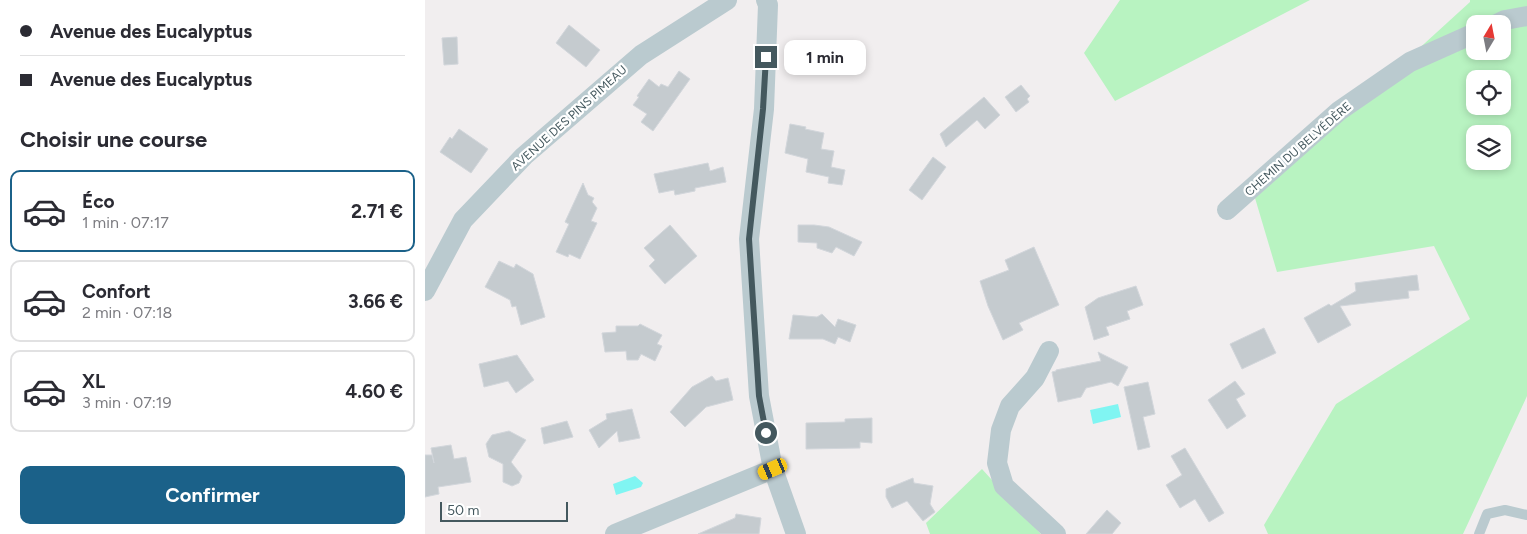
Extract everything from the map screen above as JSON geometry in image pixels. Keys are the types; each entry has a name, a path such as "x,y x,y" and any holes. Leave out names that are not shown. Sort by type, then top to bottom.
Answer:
{"street":[{"name":"AVENUE DES PINS PIMEAU","path":"425,291 463,220 524,156 641,55 727,0"},
{"path":"765,0 768,5 763,109 749,239 759,396 773,469 795,534"},
{"path":"1511,19 1527,16"},
{"name":"CHEMIN DU BELVÉDÈRE","path":"1227,210 1339,111 1410,62 1466,37"},
{"path":"1049,351 1035,378 1010,406 1001,430 997,463 1004,486 1056,534"},
{"path":"615,534 773,469"}],"lane":[{"path":"1479,534 1487,514 1505,510 1527,515"}],"green space":[{"path":"1120,0 1310,0 1115,101 1084,53"},
{"path":"1470,0 1527,0 1527,396 1463,534 1268,534 1264,525 1336,404 1470,319 1434,246 1277,272 1255,198"},
{"path":"982,469 1041,534 930,534 926,523"}],"water":[{"path":"1118,404 1121,417 1093,424 1090,410"},
{"path":"635,476 643,483 641,487 616,495 613,484"}],"building":[{"path":"569,25 600,50 586,67 556,43"},
{"path":"457,37 458,64 444,65 442,38"},
{"path":"679,71 690,79 653,131 641,122 647,114 633,105 649,79 659,87 661,84 668,87"},
{"path":"1021,85 1030,96 1027,99 1029,102 1016,112 1005,97"},
{"path":"984,97 1000,115 985,129 977,120 946,147 940,134"},
{"path":"790,124 824,133 821,149 834,151 831,167 845,170 842,185 828,183 829,177 806,172 808,159 785,153"},
{"path":"459,129 488,149 471,173 440,152 450,137 452,139"},
{"path":"933,157 946,167 922,200 909,190"},
{"path":"708,163 710,171 723,167 726,182 695,188 695,191 675,195 674,190 659,193 654,174"},
{"path":"583,183 588,195 594,198 592,202 597,208 591,221 597,223 580,259 569,254 568,257 556,252 569,224 565,222"},
{"path":"670,225 697,256 665,284 649,266 655,260 644,248"},
{"path":"798,225 829,227 862,242 854,256 836,247 832,253 817,248 817,243 798,242"},
{"path":"1034,247 1059,305 1019,323 1023,330 1003,340 988,306 980,281 1009,270 1005,260"},
{"path":"499,261 514,268 516,264 533,274 545,317 521,325 516,306 512,307 510,300 485,287"},
{"path":"1417,275 1419,290 1408,291 1409,298 1340,306 1351,325 1318,343 1304,318 1329,304 1331,306 1356,291 1355,283"},
{"path":"1136,286 1143,305 1127,311 1130,319 1106,327 1109,335 1094,340 1085,307 1098,298"},
{"path":"822,314 835,327 838,319 856,325 850,342 838,337 835,344 823,339 789,339 793,315 817,317"},
{"path":"640,324 662,335 657,344 662,346 655,361 641,354 638,360 627,360 626,351 605,352 602,333 616,332 616,326 638,326"},
{"path":"1264,328 1276,353 1242,369 1230,344"},
{"path":"1098,352 1128,367 1118,386 1111,382 1086,388 1081,397 1058,402 1052,372 1101,361"},
{"path":"517,355 534,380 516,393 508,381 484,387 479,364"},
{"path":"712,376 716,381 728,378 733,400 706,407 685,427 670,412 692,387"},
{"path":"1235,381 1245,394 1236,399 1246,416 1227,429 1208,400"},
{"path":"1148,382 1155,414 1143,417 1150,447 1138,450 1124,387"},
{"path":"632,409 640,438 619,442 617,431 599,448 589,430 607,419 606,414"},
{"path":"872,418 872,443 860,442 860,448 806,449 806,423 845,422 845,419"},
{"path":"567,421 573,437 544,444 541,428"},
{"path":"509,431 526,440 511,462 522,476 519,483 512,486 503,482 503,464 489,457 486,444 492,435"},
{"path":"451,445 454,459 466,457 471,482 438,487 439,494 425,497 425,455 432,455 434,463 431,448"},
{"path":"1185,448 1224,513 1209,522 1195,499 1180,508 1166,485 1182,475 1171,456"},
{"path":"913,478 914,483 933,486 930,504 935,512 923,521 907,501 892,508 886,497 886,489"},
{"path":"1107,510 1121,523 1112,534 1086,534"},
{"path":"736,514 761,518 759,534 698,534 735,518"}],"route":[{"path":"766,57 763,109 749,239 759,396 766,433"}]}
